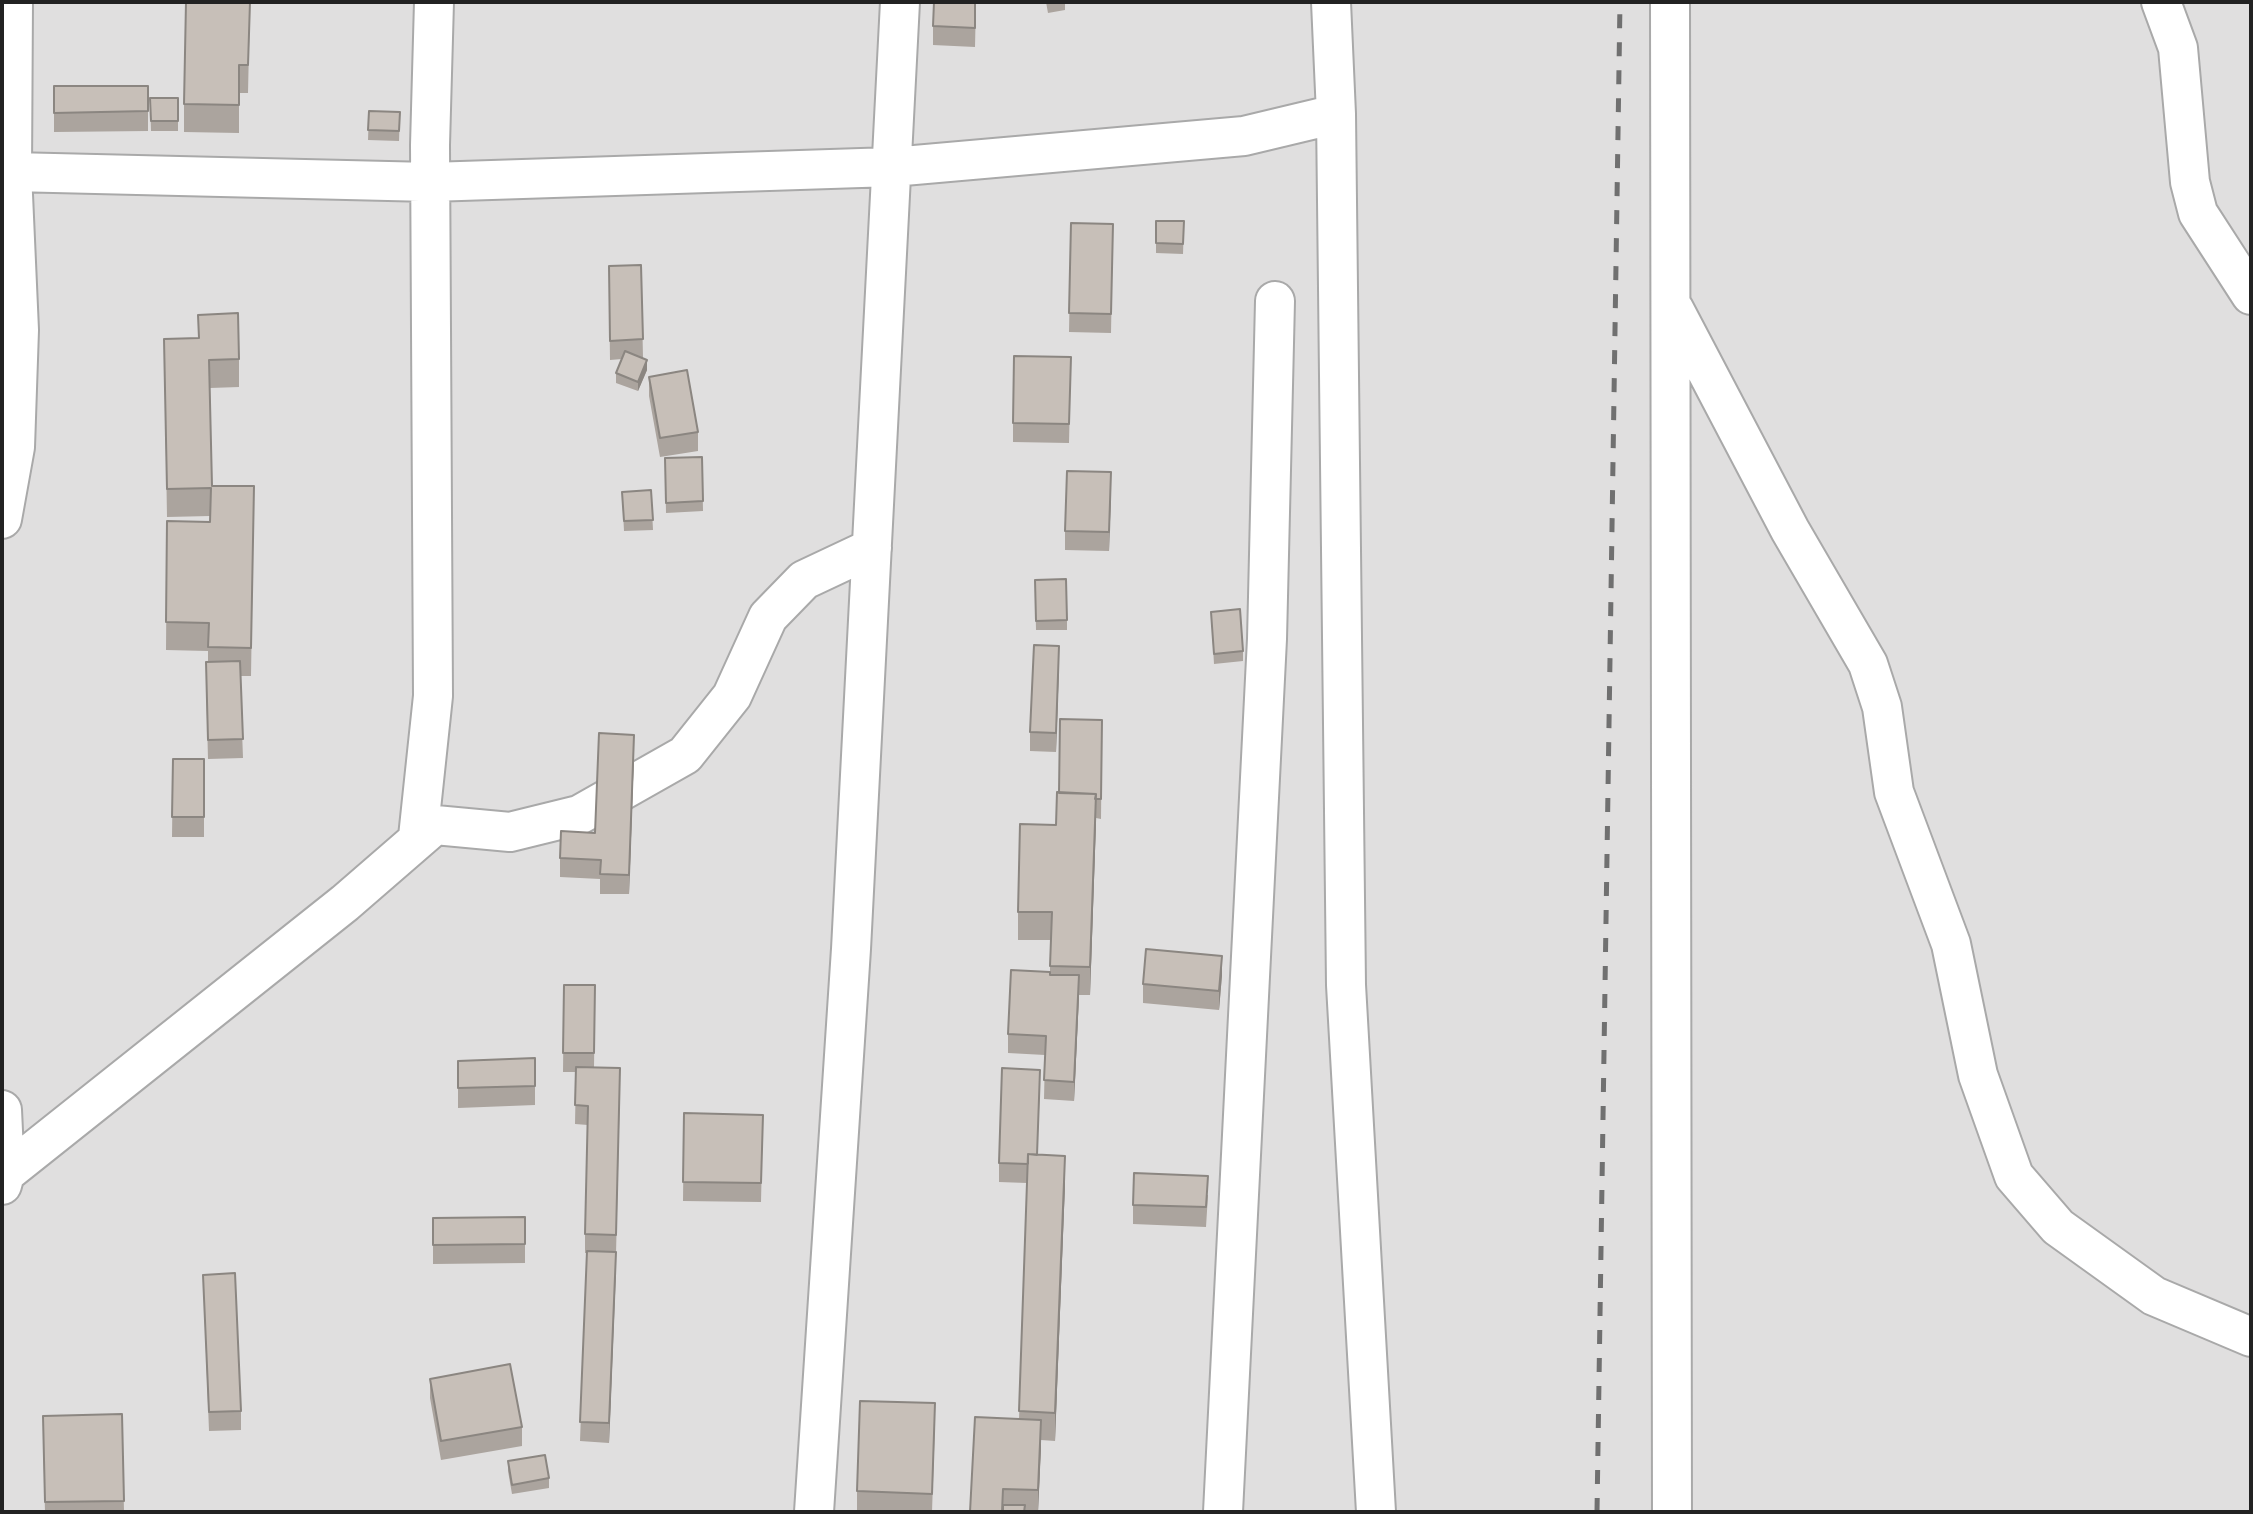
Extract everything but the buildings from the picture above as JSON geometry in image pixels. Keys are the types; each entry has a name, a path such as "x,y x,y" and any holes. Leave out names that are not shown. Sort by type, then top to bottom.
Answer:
{"street":[{"path":"2,519 15,447 19,330 7,173 13,2"},
{"path":"418,837 433,696 430,182 434,2"},
{"path":"814,1512 851,949 900,2"},
{"path":"1331,2 1336,114 1346,985 1377,1512"},
{"path":"1670,2 1672,306 1669,975 1672,1512"},
{"path":"2164,3 2179,48 2190,183 2198,213 2251,295"},
{"path":"7,173 430,182 892,167 1244,136 1336,114"},
{"path":"1223,1512 1267,639 1275,301"},
{"path":"1672,306 1790,530 1868,664 1882,707 1894,792 1951,944 1978,1075 2014,1176 2058,1227 2154,1296 2251,1337"},
{"path":"3,1178 268,961 345,902 435,825 510,832 579,815 685,755 732,696 768,617 804,580 872,548"},
{"path":"2,1110 3,1178"}],"shaded area":[{"path":"2,2 2251,2 2251,1512 2,1512"}],"railway":[{"path":"1597,1512 1620,2"}]}
